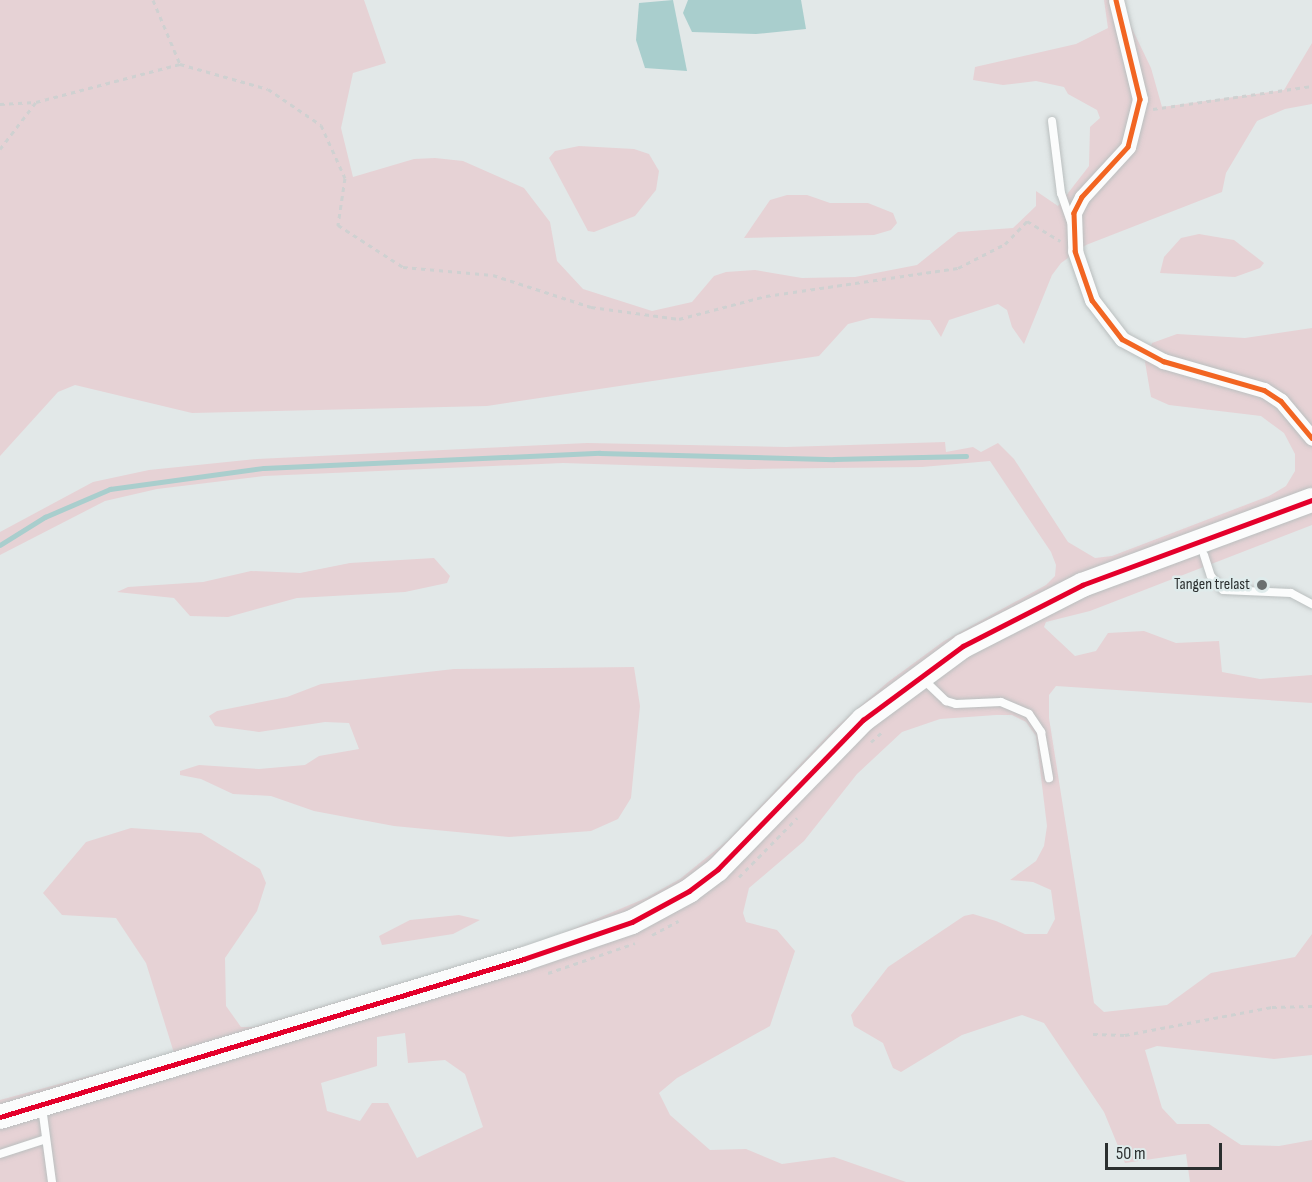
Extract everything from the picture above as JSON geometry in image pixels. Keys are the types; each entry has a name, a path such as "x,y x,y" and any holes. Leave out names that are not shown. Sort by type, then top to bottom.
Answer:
{"main road":[{"path":"0,1117 567,946 653,912 718,869 846,737 920,675 990,628 1051,598 1312,500"}],"street":[{"path":"1116,0 1140,99 1128,147 1082,197 1072,224 1075,251 1092,300 1122,339 1163,361 1264,390 1281,401 1312,438"}],"lane":[{"path":"1052,122 1061,193 1072,224"},
{"path":"1204,555 1211,576 1223,590 1291,593 1312,604"},
{"path":"920,675 933,690 956,704 1000,702 1029,714 1041,732 1049,778"},
{"path":"41,1106 52,1182"},
{"path":"0,1154 46,1139"}],"path":[{"path":"153,0 180,64"},
{"path":"0,104 36,102 180,64 268,89 321,125 345,178 338,225 403,267 493,275 591,307 679,319 766,296 958,268 1005,244 1027,220 1075,251"},
{"path":"1138,111 1312,86"},
{"path":"0,149 36,102"},
{"path":"863,749 887,728"},
{"path":"733,883 801,814"},
{"path":"546,974 619,950 686,916"},
{"path":"1093,1034 1125,1035 1272,1007 1312,1006"}],"shaded area":[{"path":"0,0 364,0 386,63 353,73 341,128 353,177 414,159 435,158 463,161 524,188 550,222 557,261 583,289 652,311 692,302 714,276 726,272 755,270 802,278 855,277 917,265 958,232 1013,228 1036,206 1036,191 1058,206 1089,166 1090,127 1100,118 1097,110 1068,94 1064,87 1036,81 1003,85 973,80 975,67 1076,44 1108,28 1104,0 1124,0 1128,20 1151,68 1162,107 1284,90 1312,43 1312,104 1285,109 1257,121 1226,173 1222,192 1086,245 1061,263 1052,275 1024,344 1012,327 1007,310 998,304 949,320 941,337 930,320 871,318 848,324 819,356 487,406 192,413 75,385 58,392 0,456"},
{"path":"579,146 634,149 649,154 659,171 656,190 635,216 594,232 588,231 549,158 555,151"},
{"path":"787,195 807,195 830,203 868,203 893,213 897,223 891,230 874,235 744,238 770,200"},
{"path":"1199,234 1234,240 1264,263 1260,268 1235,277 1160,273 1164,257 1181,238"},
{"path":"1312,328 1312,525 1090,611 1046,622 1044,627 1075,656 1096,651 1108,633 1144,631 1176,643 1219,641 1222,672 1260,679 1312,675 1312,703 1056,686 1049,695 1049,718 1094,1003 1104,1012 1167,1005 1211,973 1295,957 1312,934 1312,1055 1274,1059 1157,1046 1145,1050 1162,1108 1177,1124 1209,1124 1241,1145 1279,1146 1312,1140 1312,1182 1190,1182 1186,1154 1125,1163 1104,1112 1044,1023 1022,1015 962,1035 901,1072 893,1068 883,1043 854,1026 851,1015 888,967 964,916 973,914 1025,934 1047,934 1055,919 1051,890 1033,882 1010,880 1036,861 1044,846 1047,826 1036,736 1026,722 1012,715 996,715 940,719 902,732 857,774 804,841 749,888 743,913 746,922 777,930 795,951 770,1026 677,1078 659,1093 670,1115 710,1150 746,1149 782,1164 834,1157 906,1182 0,1182 0,1100 174,1053 146,963 116,918 62,915 43,893 86,842 131,828 201,833 260,869 266,883 257,911 225,958 226,1006 241,1027 254,1027 549,939 646,898 680,879 728,840 834,729 888,682 944,641 1046,585 1055,576 1056,565 1051,552 990,461 922,467 749,469 563,463 264,476 157,489 105,501 0,555 0,532 93,482 149,470 257,459 587,443 786,447 945,442 946,452 973,447 981,452 998,443 1014,459 1068,542 1095,558 1112,556 1269,496 1286,486 1295,471 1295,454 1284,433 1261,416 1169,405 1151,397 1145,362 1152,343 1177,334 1245,338","holes":["405,1033 408,1063 445,1060 465,1074 483,1127 417,1158 388,1103 372,1103 360,1121 327,1111 321,1083 377,1066 377,1037"]},
{"path":"434,558 450,576 447,583 405,592 297,598 228,617 190,616 174,598 117,592 128,587 203,582 251,571 300,573 350,563"},
{"path":"634,667 640,706 631,798 618,819 591,831 509,837 394,826 314,811 271,796 233,794 201,779 180,775 180,771 199,765 259,769 305,765 319,756 359,749 349,723 325,722 259,732 215,726 209,716 217,711 287,697 321,684 454,669"},
{"path":"459,915 480,920 453,934 382,945 379,936 410,920"}],"water":[{"path":"673,0 687,71 645,68 636,40 639,3"},
{"path":"688,0 801,0 806,29 756,34 692,32 683,13"}],"waterway":[{"path":"0,545 45,517 110,489 264,468 600,453 834,459 966,456"}],"transit line":[{"path":"1116,0 1140,99 1128,147 1082,197 1074,213 1075,251 1092,300 1122,339 1163,361 1264,390 1281,401 1312,438"},
{"path":"0,1117 524,959 632,922 689,891 718,869 863,720 963,646 1082,585 1312,500"}],"place":[{"name":"Tangen trelast","path":"1262,585"}]}
